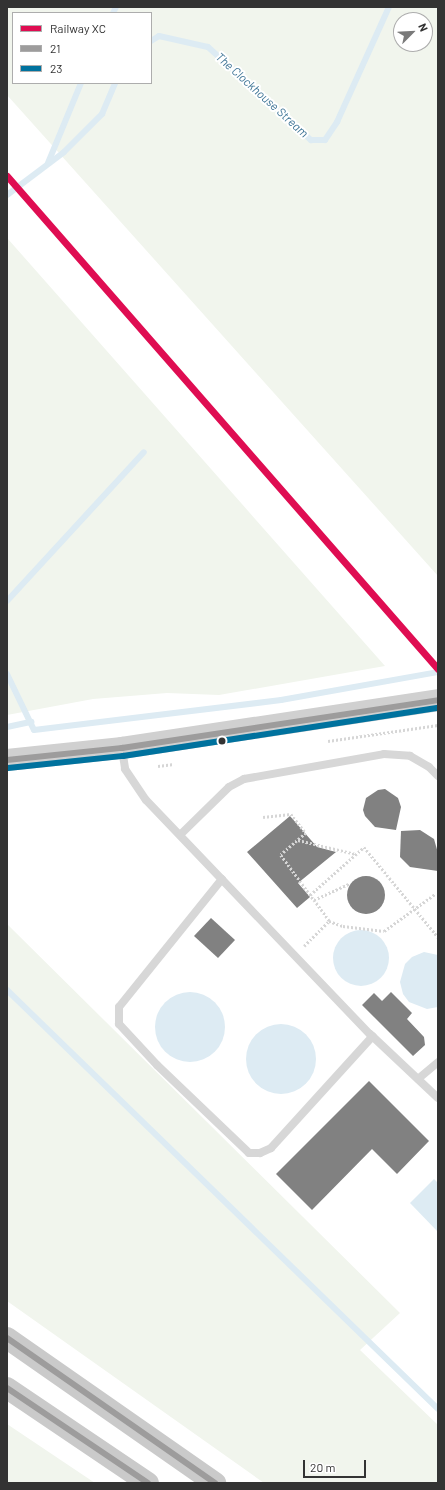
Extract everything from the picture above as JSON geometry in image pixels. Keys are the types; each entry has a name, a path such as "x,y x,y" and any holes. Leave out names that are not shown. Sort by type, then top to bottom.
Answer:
{"main road":[{"path":"7,760 122,748 438,700"},
{"path":"7,1338 215,1483"},
{"path":"7,1388 148,1483"}],"lane":[{"path":"122,748 125,769 142,794 373,1036 438,1098"},
{"path":"181,834 229,787 244,778 384,754 410,756 430,767 438,776"},
{"path":"222,879 119,1007 119,1024 157,1064 249,1153 260,1153 271,1148 373,1036"},
{"path":"418,1079 438,1062"}],"path":[{"path":"321,742 438,725"},
{"path":"263,817 291,814 306,832 281,855 329,921 343,926 384,931 435,894"},
{"path":"298,840 356,854"},
{"path":"310,895 364,847 438,937"},
{"path":"314,900 350,883"},
{"path":"295,955 329,921"}],"shaded area":[{"path":"7,7 438,7 438,576 7,95"},
{"path":"8,239 385,666 219,695 167,693 93,699 7,715"},
{"path":"7,924 400,1313 360,1350 438,1425 438,1483 264,1483 7,1301"},
{"path":"361,930 372,932 381,938 387,947 389,958 387,969 381,978 372,984 361,986 350,984 341,978 335,969 333,958 335,947 341,938 350,932"},
{"path":"424,952 438,955 438,1007 427,1009 409,1002 403,994 400,982 405,964 412,957"},
{"path":"190,992 203,995 215,1002 222,1014 225,1027 222,1040 215,1052 203,1059 190,1062 177,1059 165,1052 158,1040 155,1027 158,1014 165,1002 177,995"},
{"path":"281,1024 294,1027 306,1034 313,1046 316,1059 313,1072 306,1084 294,1091 281,1094 268,1091 256,1084 249,1072 246,1059 249,1046 256,1034 268,1027"},
{"path":"434,1179 438,1183 438,1232 410,1203"},
{"path":"7,1424 95,1483 7,1483"}],"building":[{"path":"385,789 398,798 401,807 396,830 375,827 365,816 363,810 366,798 378,790"},
{"path":"290,816 317,847 336,852 298,883 310,897 297,908 247,852"},
{"path":"420,830 434,839 438,853 438,871 410,867 400,857 401,831"},
{"path":"362,876 370,876 377,879 382,884 385,895 382,906 377,911 370,914 362,914 355,911 350,906 347,899 347,891 350,884 355,879"},
{"path":"211,918 235,940 218,958 194,936"},
{"path":"391,992 412,1013 407,1019 424,1037 425,1045 413,1056 362,1005 374,993 382,1001"},
{"path":"369,1081 429,1141 397,1174 372,1149 312,1210 276,1174"}],"waterway":[{"path":"114,12 116,7"},
{"name":"The Clockhouse Stream","path":"152,40 159,36 208,47 311,140 325,140 337,122 389,7"},
{"path":"48,163 81,84"},
{"name":"The Clockhouse Stream","path":"7,195 64,152 102,114 115,84"},
{"path":"7,601 144,452"},
{"path":"7,674 34,730 281,700 438,672"},
{"path":"7,727 31,722"},
{"path":"7,990 438,1409"}],"rail line":[{"name":"XC","path":"7,176 438,669"}],"transit line":[{"name":"21","path":"7,760 122,748 438,700"},
{"name":"23","path":"8,768 123,756 438,708"},
{"name":"21","path":"7,1338 215,1483"},
{"name":"21","path":"7,1388 148,1483"}]}
